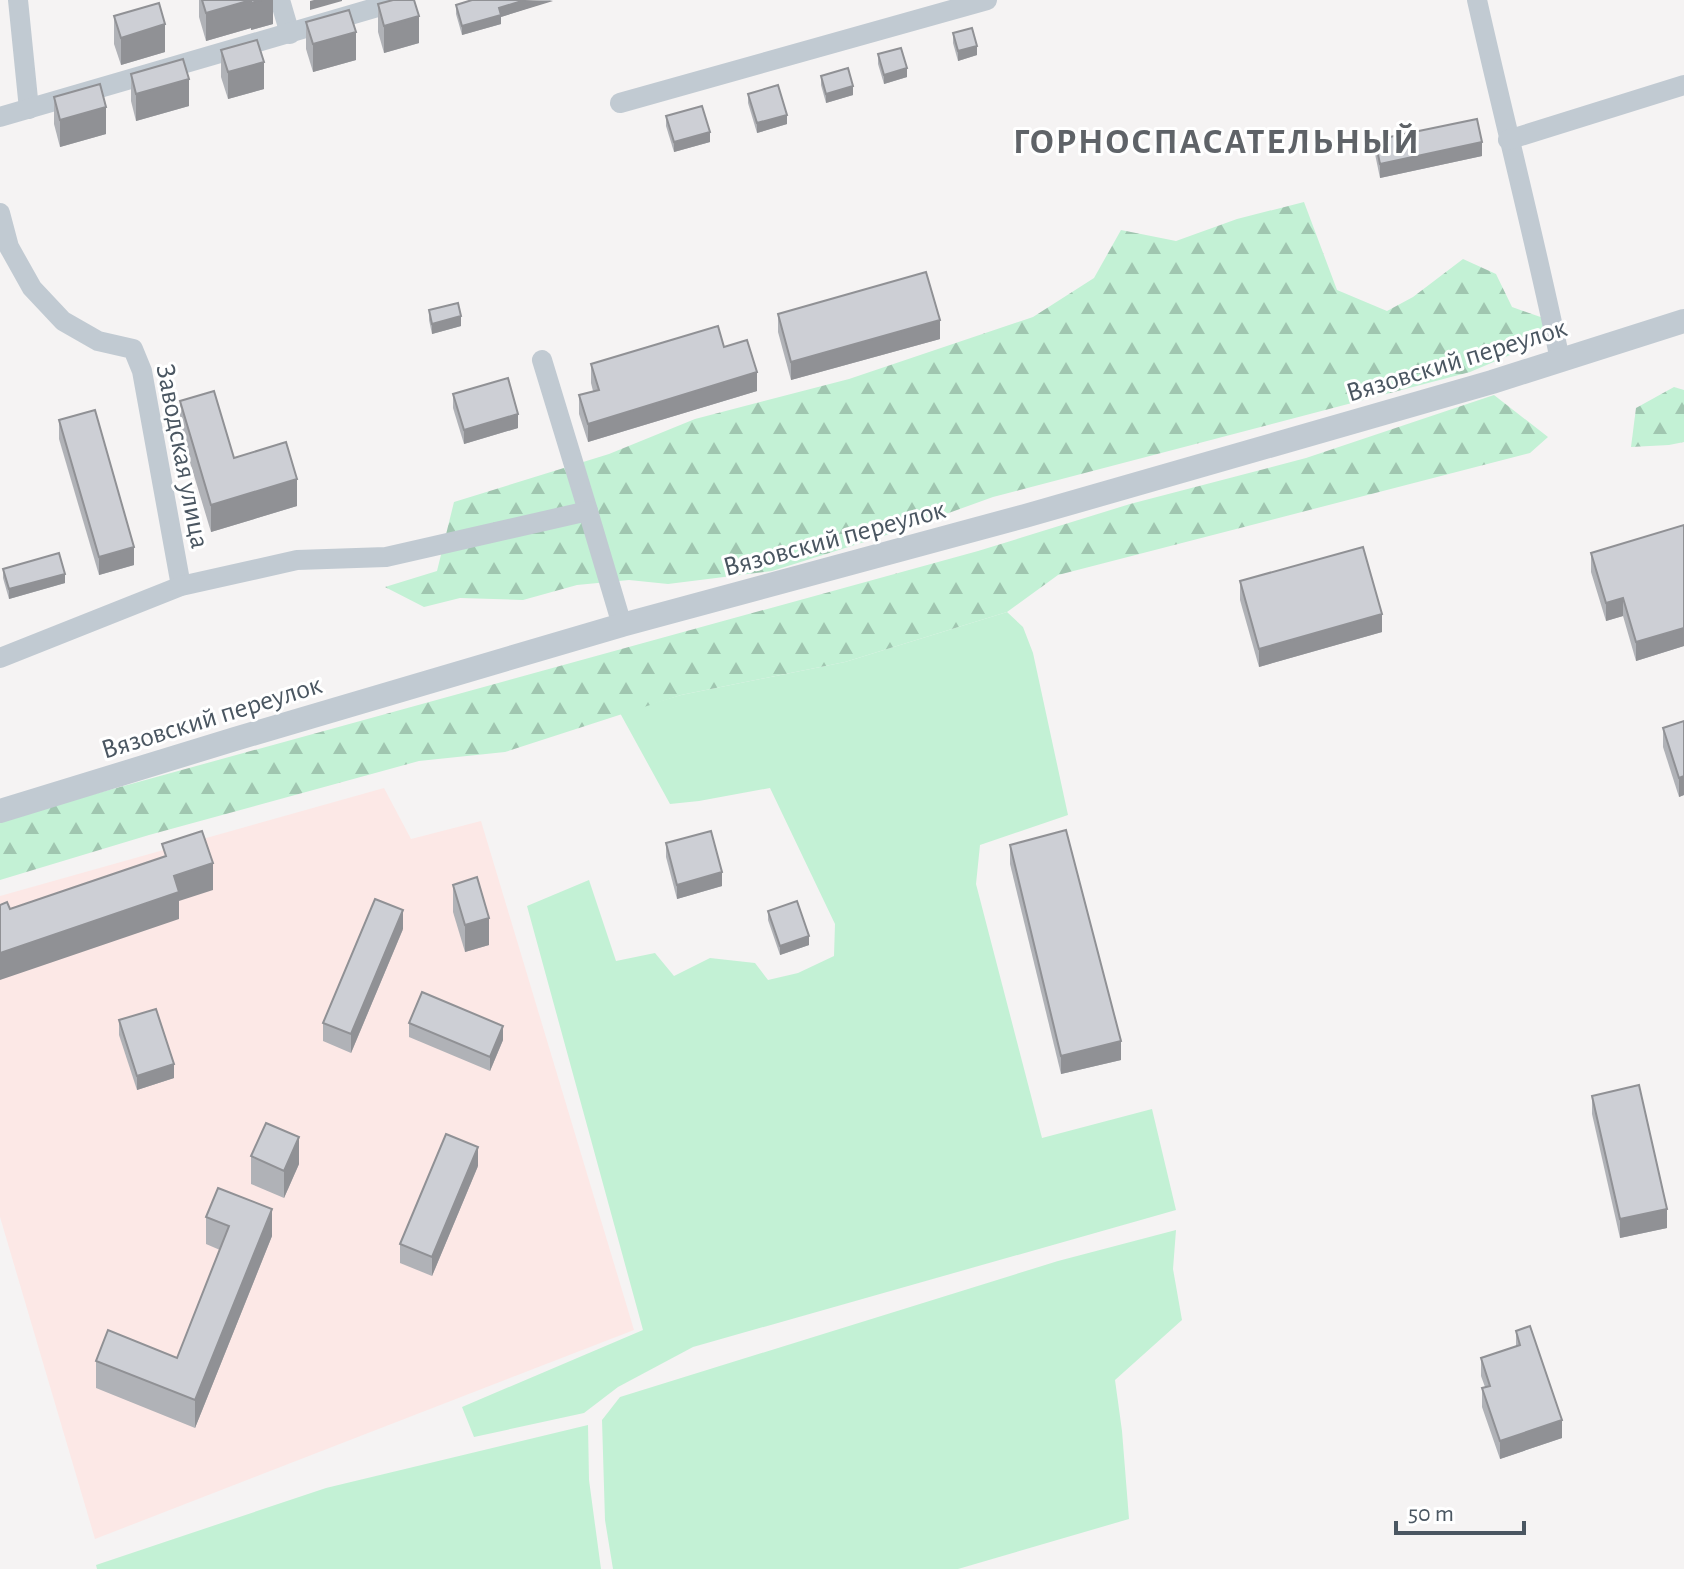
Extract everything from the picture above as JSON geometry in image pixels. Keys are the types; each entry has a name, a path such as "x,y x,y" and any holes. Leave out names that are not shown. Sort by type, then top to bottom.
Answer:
{"street":[{"path":"18,0 29,109"},
{"path":"280,0 290,34"},
{"path":"0,117 402,0"},
{"path":"620,103 987,0"},
{"path":"1477,0 1508,140 1542,271 1560,360"},
{"path":"1508,140 1684,85"},
{"name":"Заводская улица","path":"0,213 9,247 32,288 63,321 98,341 133,349 142,371 181,586"},
{"name":"Вязовский переулок","path":"0,811 622,625 1025,516 1492,382 1684,321"},
{"path":"542,360 622,625"},
{"name":"Заводская улица","path":"0,658 181,586 297,560 386,557 588,511"}],"shaded area":[{"path":"384,788 411,839 481,821 634,1330 95,1539 0,1217 0,896"}],"green space":[{"path":"1304,202 1337,290 1387,311 1413,297 1463,259 1496,274 1512,307 1552,321 1550,338 1470,372 993,497 772,571 668,584 629,580 577,585 523,600 460,598 424,607 385,587 437,571 454,502 609,454 695,419 849,379 1033,317 1094,278 1121,230 1176,241 1237,219"},
{"path":"1674,387 1684,390 1684,442 1631,447 1636,408"},
{"path":"1494,395 1548,437 1530,453 1058,575 1007,612 845,662 681,695 505,752 419,761 149,835 0,880 0,820 978,551 1130,504 1306,458"},
{"path":"1007,612 1023,627 1033,653 1068,815 980,845 976,884 1042,1138 1152,1109 1176,1210 693,1347 618,1387 584,1413 474,1437 462,1407 643,1330 527,906 589,880 616,961 655,953 674,976 710,958 755,963 768,980 798,973 834,956 835,924 770,788 670,804 620,713 681,695 845,662"},
{"path":"1176,1230 1173,1269 1182,1320 1115,1380 1129,1519 958,1569 613,1569 605,1520 602,1420 620,1397 1058,1261"},
{"path":"588,1425 589,1480 601,1569 97,1569 96,1565 326,1488"}],"building":[{"path":"202,0 251,0 206,13"},
{"path":"414,0 419,16 384,26 378,4"},
{"path":"472,0 525,0 499,8 501,15 462,26 456,5"},
{"path":"159,3 165,24 121,38 114,16"},
{"path":"349,10 356,32 313,44 306,22"},
{"path":"972,28 977,46 958,51 953,33"},
{"path":"257,40 264,62 228,72 221,50"},
{"path":"901,48 907,68 884,75 878,54"},
{"path":"183,59 189,79 136,94 131,74"},
{"path":"848,68 853,86 826,94 821,76"},
{"path":"100,84 106,107 60,120 54,97"},
{"path":"778,85 787,115 757,123 748,94"},
{"path":"702,106 710,132 674,142 666,116"},
{"path":"1477,119 1482,142 1380,164 1375,140"},
{"path":"926,272 940,320 791,362 778,314"},
{"path":"458,303 461,316 432,324 429,310"},
{"path":"718,326 724,347 747,340 757,372 588,424 579,395 599,390 591,364"},
{"path":"508,378 518,414 464,430 453,394"},
{"path":"214,391 234,458 286,442 297,479 211,505 180,401"},
{"path":"95,410 134,547 99,557 59,420"},
{"path":"1684,525 1684,628 1636,642 1623,598 1606,603 1591,553"},
{"path":"1363,547 1382,614 1259,649 1240,581"},
{"path":"59,553 65,574 9,589 3,569"},
{"path":"1684,721 1684,776 1679,778 1663,728"},
{"path":"1066,830 1121,1041 1061,1056 1010,845"},
{"path":"202,831 213,863 174,876 179,892 0,953 0,905 7,902 10,909 166,856 162,844"},
{"path":"711,831 722,872 677,885 666,843"},
{"path":"477,877 489,918 465,925 453,885"},
{"path":"375,899 403,910 351,1034 323,1023"},
{"path":"797,901 809,936 780,946 768,911"},
{"path":"422,992 503,1026 490,1057 409,1023"},
{"path":"156,1009 174,1064 137,1076 119,1020"},
{"path":"1639,1085 1667,1209 1620,1219 1592,1096"},
{"path":"266,1123 299,1137 284,1171 251,1156"},
{"path":"446,1134 478,1147 432,1257 400,1244"},
{"path":"218,1188 272,1209 195,1400 96,1361 108,1330 177,1358 229,1226 206,1217"},
{"path":"1530,1326 1562,1420 1500,1441 1482,1388 1490,1386 1481,1358 1520,1345 1516,1331"}],"district":[{"name":"ГОРНОСПАСАТЕЛЬНЫЙ","path":"1217,140"}]}
